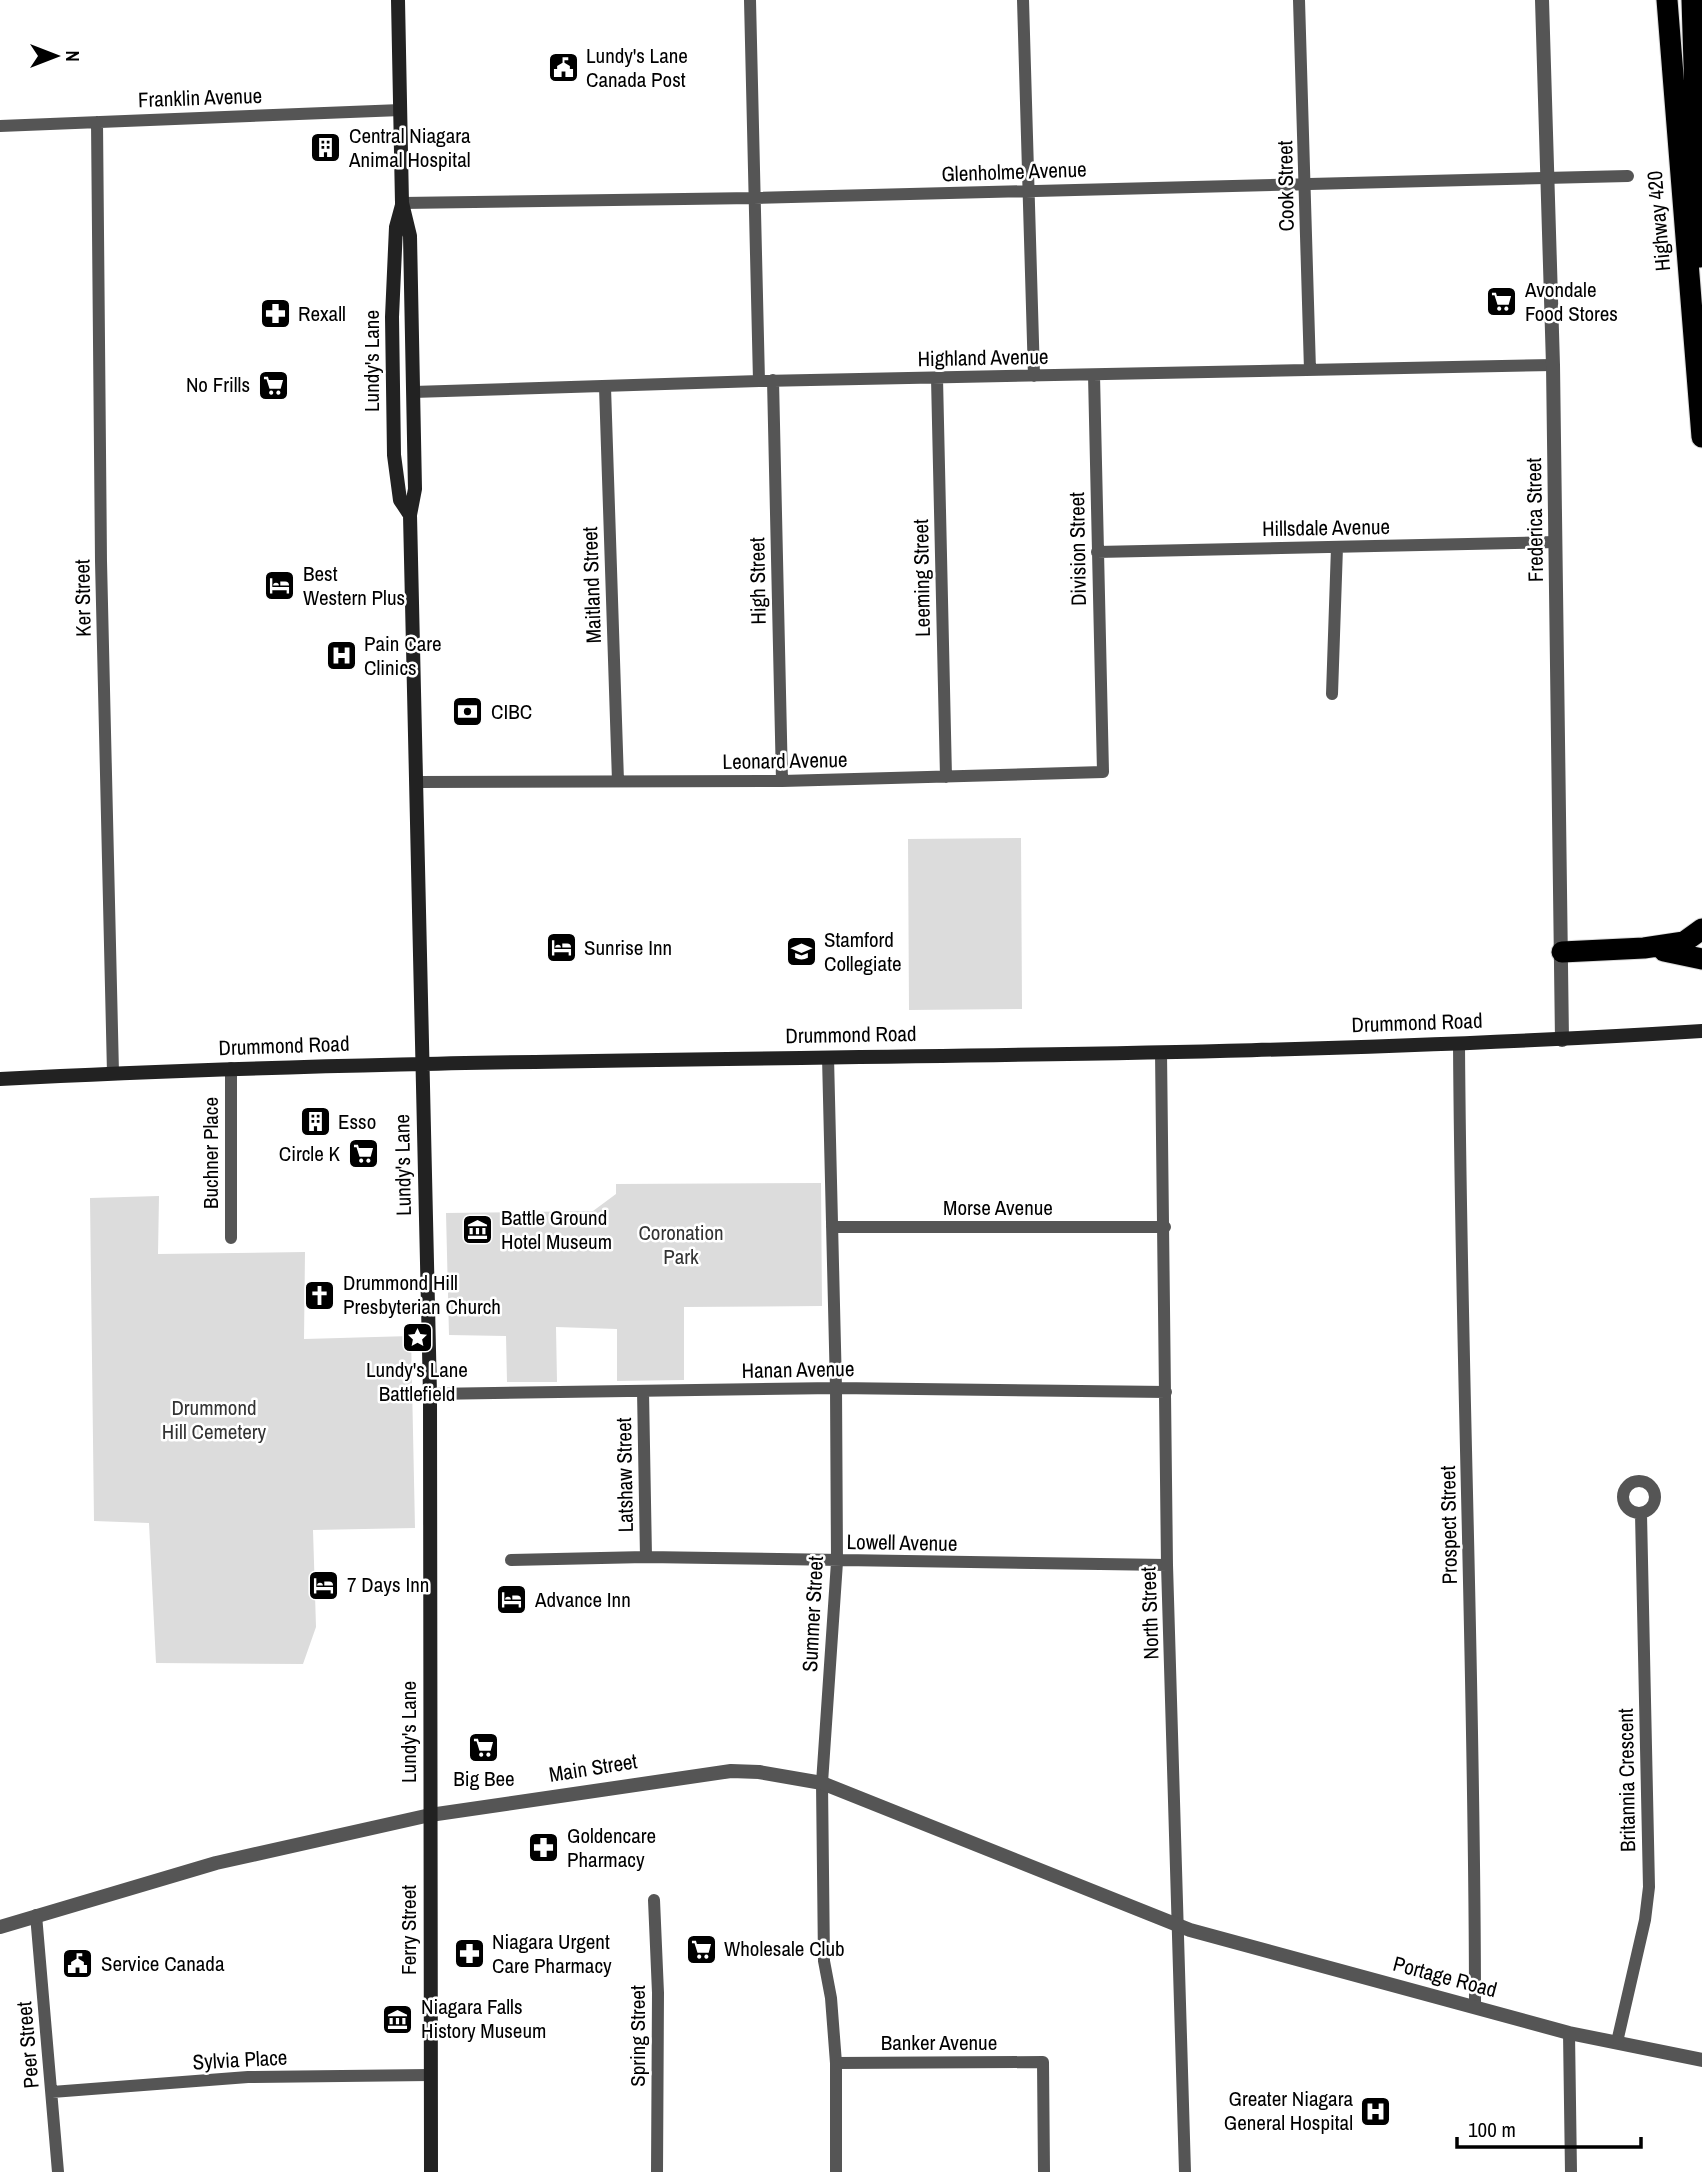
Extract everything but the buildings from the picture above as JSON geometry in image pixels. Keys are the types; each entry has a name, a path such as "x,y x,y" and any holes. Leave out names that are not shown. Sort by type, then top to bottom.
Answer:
{"highway":[{"path":"1662,0 1671,77"},
{"name":"Highway 420","path":"1667,0 1671,77 1702,437"},
{"path":"1692,0 1702,326"},
{"path":"1562,952 1644,948 1684,942 1702,929"},
{"path":"1644,948 1702,959"}],"main road":[{"name":"Lundy's Lane","path":"398,0 402,204 410,236 415,489 410,515 430,1394 430,1815"},
{"name":"Lundy's Lane","path":"402,204 396,227 392,306 394,444 399,495 410,515"},
{"name":"Drummond Road","path":"0,1079 230,1068 422,1063 1161,1052 1562,1040 1702,1031"},
{"name":"Ferry Street","path":"430,1815 431,2172"}],"street":[{"path":"750,0 759,380"},
{"path":"1023,0 1026,191 1034,376"},
{"name":"Cook Street","path":"1299,0 1310,370"},
{"name":"Frederica Street","path":"1542,0 1553,365 1562,1040"},
{"name":"Franklin Avenue","path":"0,126 401,110"},
{"name":"Ker Street","path":"97,122 101,561 113,1073"},
{"name":"Glenholme Avenue","path":"402,204 1628,176"},
{"name":"Highland Avenue","path":"413,392 759,380 1553,365"},
{"name":"Division Street","path":"1094,375 1103,722"},
{"name":"Leeming Street","path":"937,378 946,777"},
{"name":"High Street","path":"773,380 782,781"},
{"name":"Maitland Street","path":"606,387 618,781"},
{"name":"Hillsdale Avenue","path":"1097,552 1556,542"},
{"path":"1332,694 1337,547"},
{"name":"Leonard Avenue","path":"417,782 782,781 1103,772 1103,722"},
{"name":"Prospect Street","path":"1459,1043 1460,1203 1476,1820 1475,2007"},
{"name":"North Street","path":"1161,1052 1167,1565 1185,2172"},
{"name":"Summer Street","path":"828,1057 836,1388 837,1562 822,1783 824,1961 831,1998 836,2063 836,2172"},
{"name":"Buchner Place","path":"230,1068 231,1238"},
{"name":"Morse Avenue","path":"832,1227 1165,1227"},
{"name":"Hanan Avenue","path":"430,1394 836,1388 1166,1392"},
{"name":"Latshaw Street","path":"643,1391 646,1558"},
{"name":"Britannia Crescent","path":"1616,2042 1645,1920 1649,1887 1641,1514"},
{"name":"Lowell Avenue","path":"511,1560 646,1558 1167,1565"},
{"name":"Main Street","path":"0,1927 216,1863 430,1815 723,1772 759,1772 822,1783 1179,1925"},
{"name":"Spring Street","path":"654,1900 658,1993 657,2172"},
{"name":"Peer Street","path":"36,1915 58,2172"},
{"name":"Portage Road","path":"1179,1925 1569,2033 1702,2060"},
{"path":"1569,2033 1572,2172"},
{"name":"Banker Avenue","path":"836,2063 1042,2062 1044,2172"},
{"name":"Sylvia Place","path":"52,2092 248,2077 430,2075"}],"green space":[{"path":"1021,838 1022,1009 909,1010 908,839"},
{"name":"Coronation Park","path":"821,1183 822,1306 684,1307 684,1380 617,1381 617,1329 556,1327 557,1382 507,1382 506,1336 449,1335 446,1213 593,1211 616,1194 616,1184"},
{"name":"Drummond Hill Cemetery","path":"159,1196 158,1254 305,1252 304,1339 411,1336 415,1528 313,1530 316,1627 303,1664 156,1663 149,1523 94,1521 90,1198"}],"place":[{"name":"Lundy's Lane Canada Post","path":"563,68"},
{"name":"Central Niagara Animal Hospital","path":"326,148"},
{"name":"Avondale Food Stores","path":"1502,302"},
{"name":"Rexall","path":"275,314"},
{"name":"No Frills","path":"273,385"},
{"name":"Best Western Plus","path":"280,586"},
{"name":"Pain Care Clinics","path":"341,656"},
{"name":"CIBC","path":"468,712"},
{"name":"Sunrise Inn","path":"561,948"},
{"name":"Stamford Collegiate","path":"801,952"},
{"name":"Esso","path":"315,1122"},
{"name":"Circle K","path":"363,1154"},
{"name":"Battle Ground Hotel Museum","path":"478,1230"},
{"name":"Drummond Hill Presbyterian Church","path":"320,1295"},
{"name":"Lundy's Lane Battlefield","path":"417,1338"},
{"name":"7 Days Inn","path":"324,1585"},
{"name":"Advance Inn","path":"512,1600"},
{"name":"Big Bee","path":"484,1747"},
{"name":"Goldencare Pharmacy","path":"544,1848"},
{"name":"Wholesale Club","path":"701,1949"},
{"name":"Niagara Urgent Care Pharmacy","path":"469,1954"},
{"name":"Service Canada","path":"78,1964"},
{"name":"Niagara Falls History Museum","path":"398,2019"},
{"name":"Greater Niagara General Hospital","path":"1376,2111"}]}
